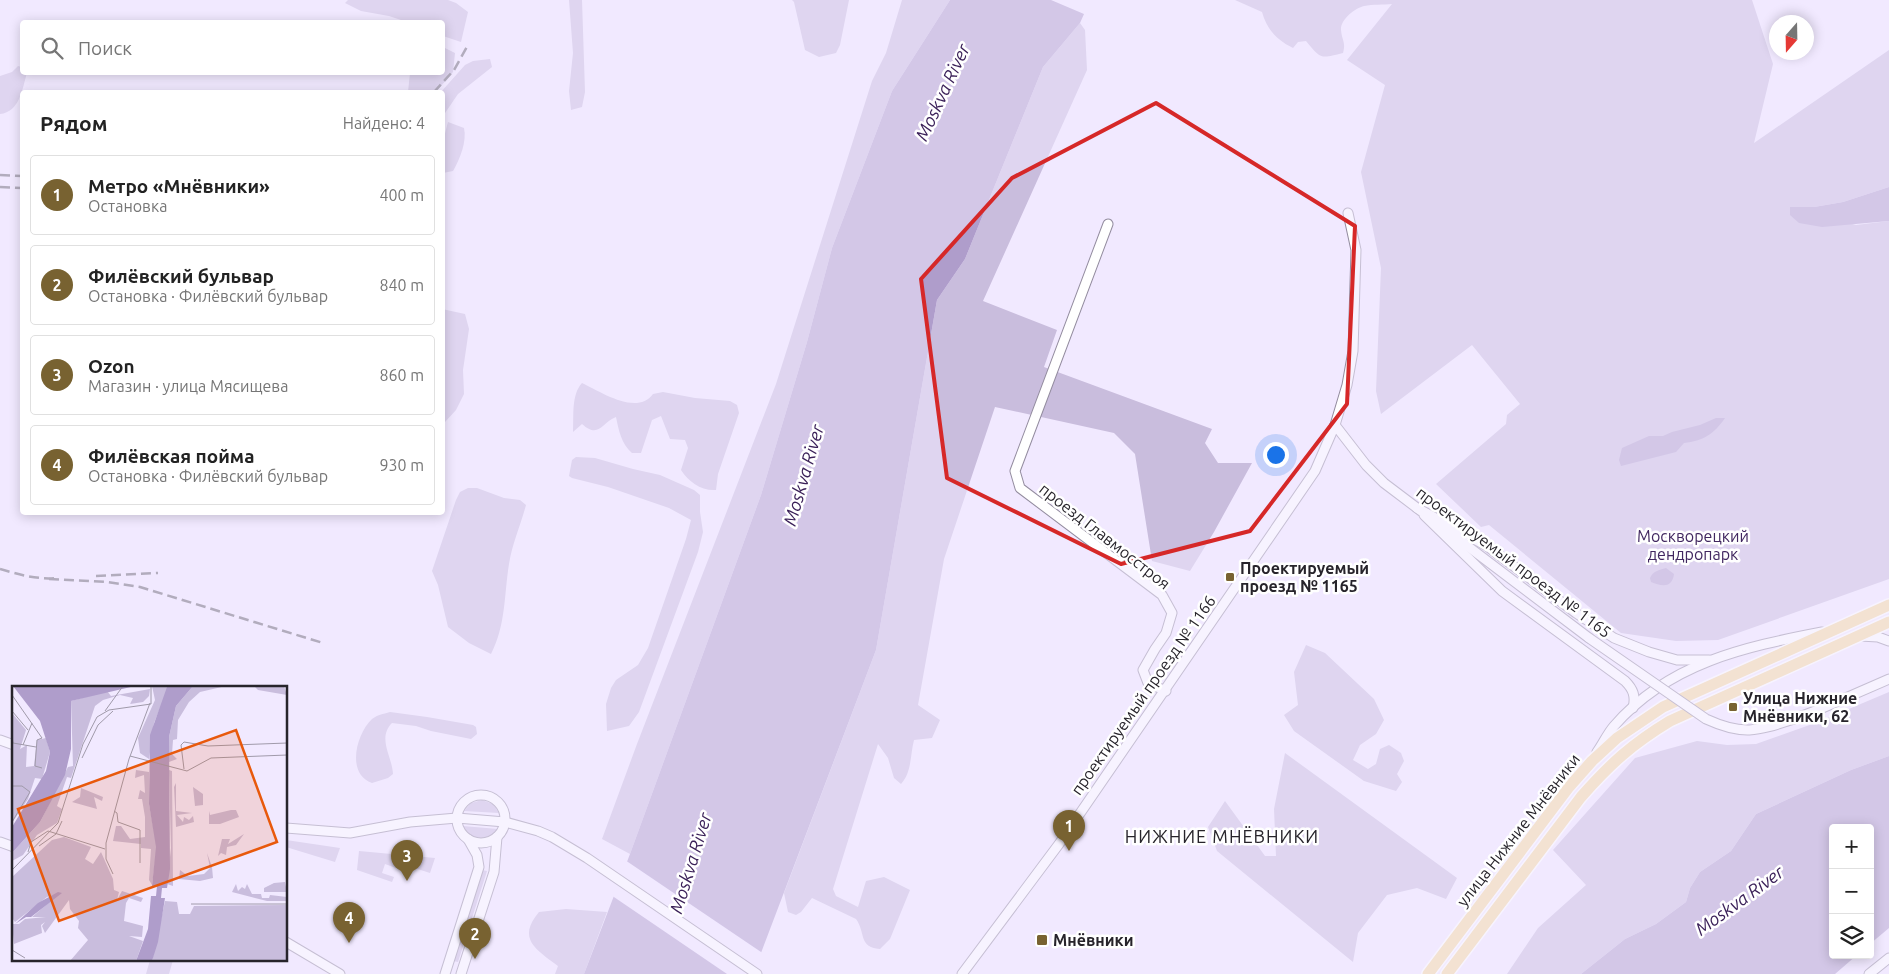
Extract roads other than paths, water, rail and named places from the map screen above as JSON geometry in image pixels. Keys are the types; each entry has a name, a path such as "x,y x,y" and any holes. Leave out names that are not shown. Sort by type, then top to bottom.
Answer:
{"main road":[{"name":"улица Нижние Мнёвники","path":"1428,974 1564,794 1592,761 1617,738 1663,707 1889,605"},
{"name":"улица Нижние Мнёвники","path":"1447,974 1581,797 1604,770 1622,754 1645,736 1670,721 1889,622"}],"street":[{"path":"1335,425 1347,385 1354,350 1356,250 1348,213"},
{"name":"проезд Главмосстроя","path":"1108,224 1015,471 1020,488 1162,594 1172,613 1166,633 1154,649 1144,670 1148,683 1166,691"},
{"name":"проектируемый проезд № 1165","path":"1335,425 1384,483 1589,638 1706,720 1725,728 1748,731 1765,728 1818,710 1889,679"},
{"name":"проектируемый проезд № 1166","path":"962,974 1059,844 1166,691 1315,471 1335,425"},
{"path":"1417,508 1487,546 1576,613 1614,638 1649,652 1677,660 1709,660"},
{"path":"1417,508 1502,591 1625,680 1632,688 1635,701 1633,708"},
{"path":"1592,761 1613,727 1644,697 1670,680 1709,660 1757,645 1833,630"},
{"path":"1855,637 1878,636 1889,641"},
{"path":"0,740 12,744"},
{"path":"444,974 479,867 477,855 468,839 461,832 457,818 459,809 468,799 482,796 490,797 501,806 505,822 497,837 494,872 461,974"},
{"path":"288,828 350,833 417,821 457,818 505,822 552,837 587,858 757,974"},
{"path":"468,839 476,843 482,843 497,837"},
{"path":"0,842 12,846"},
{"path":"288,943 340,974"},
{"path":"1869,974 1889,958"}],"water":[{"name":"Moskva River","path":"950,0 1051,0 1084,14 1080,23 1043,67 965,259 937,300 876,650 753,974 584,974 630,854 761,495 807,342 832,248 892,91"},
{"path":"1889,187 1889,221 1822,227 1799,223 1790,215 1790,207 1814,207 1843,202"},
{"path":"1716,418 1725,418 1708,436 1684,443 1676,452 1621,466 1619,460 1622,448 1649,436 1663,436"},
{"path":"1666,568 1674,574 1671,582 1659,585 1651,582 1650,578 1656,571"},
{"name":"Moskva River","path":"1889,756 1889,928 1874,941 1874,824 1829,824 1829,959 1852,959 1835,974 1581,974 1625,939 1656,924 1686,902 1690,888 1700,872 1731,851 1756,814 1851,770"}],"railway":[{"path":"436,90 454,70 468,45"},
{"path":"0,175 20,176"},
{"path":"0,187 20,188"},
{"path":"0,569 20,575 56,578"},
{"path":"96,576 158,573"},
{"path":"49,579 107,582 140,587 323,643"}],"place":[{"name":"Проектируемый проезд № 1165","path":"1230,577"},
{"name":"Улица Нижние Мнёвники, 62","path":"1733,707"},
{"name":"Метро «Мнёвники»","path":"1069,851"},
{"name":"Ozon","path":"407,881"},
{"name":"Мнёвники","path":"1042,940"},
{"name":"Филёвская пойма","path":"349,943"},
{"name":"Филёвский бульвар","path":"475,959"}],"district":[{"name":"НИЖНИЕ МНЁВНИКИ","path":"1222,836"}],"park label":[{"name":"Москворецкий дендропарк","path":"1693,545"}]}
